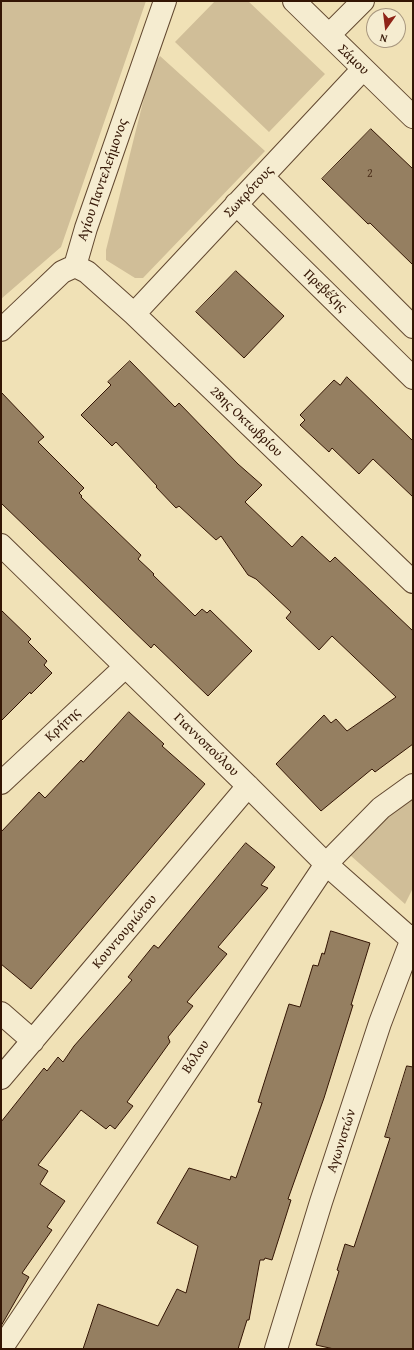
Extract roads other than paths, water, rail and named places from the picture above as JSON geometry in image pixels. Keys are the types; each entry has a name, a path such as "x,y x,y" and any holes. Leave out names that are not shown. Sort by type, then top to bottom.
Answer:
{"street":[{"name":"Αγίου Παντελεήμονος","path":"75,266 86,228 165,1"},
{"name":"Σάμου","path":"294,1 413,117"},
{"path":"329,36 363,1"},
{"name":"Σωκρότους","path":"134,314 363,69"},
{"path":"263,177 413,327"},
{"name":"Πρεβέζης","path":"236,204 413,378"},
{"name":"28ης Οκτωβρίου","path":"75,266 87,272 134,314 413,582"},
{"path":"1,330 62,272 75,266"},
{"name":"Γιαννοπούλου","path":"1,545 326,864 412,939"},
{"name":"Κρήτης","path":"1,783 126,667"},
{"name":"Βόλου","path":"1,1349 326,864 381,808 413,785"},
{"name":"Κουντουριώτου","path":"1,1078 248,786"},
{"name":"Αγωνιστών","path":"276,1349 324,1195 378,1031 412,939"},
{"path":"1,1013 33,1041"}]}
